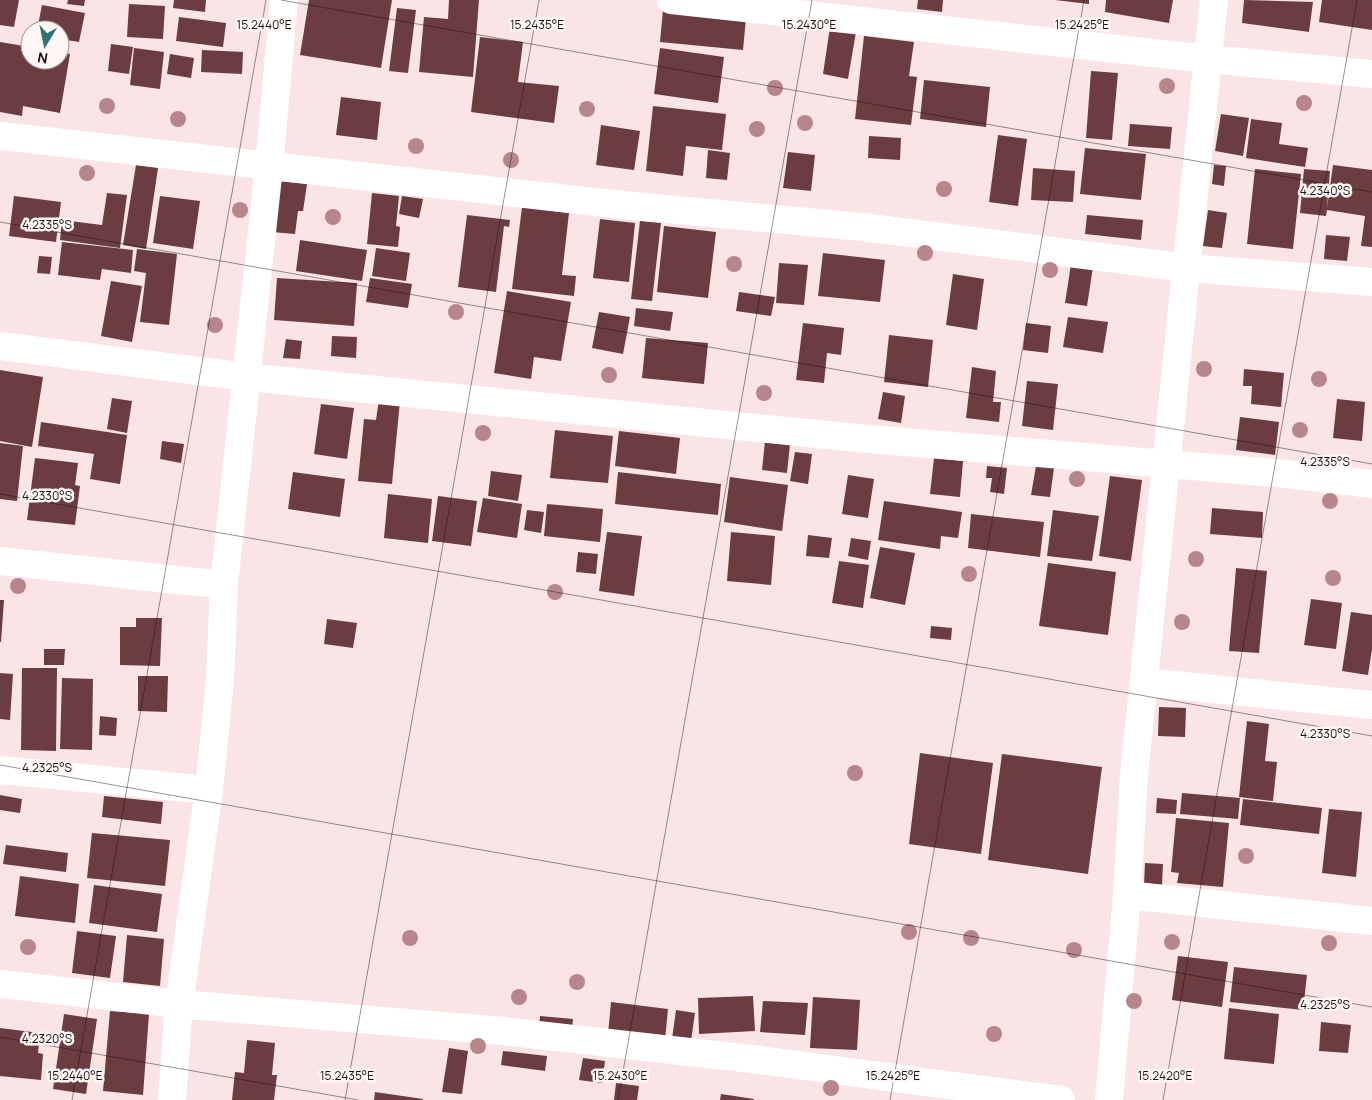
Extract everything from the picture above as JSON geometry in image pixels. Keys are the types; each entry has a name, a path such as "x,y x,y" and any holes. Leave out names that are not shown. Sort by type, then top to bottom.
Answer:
{"street":[{"path":"172,1100 179,1004 209,790 220,680 224,585 269,167 284,0"},
{"path":"671,0 1208,59 1372,74"},
{"path":"1108,1100 1127,894 1134,775 1214,0"},
{"path":"0,136 623,205 862,227 1187,268 1372,282"},
{"path":"0,346 246,377 857,438 1287,474 1372,484"},
{"path":"0,561 224,585"},
{"path":"1144,682 1372,705"},
{"path":"0,770 209,790"},
{"path":"1127,894 1372,921"},
{"path":"0,984 179,1004 503,1031 752,1059 1061,1100"}],"building":[{"path":"0,0 19,0 14,27 0,25"},
{"path":"68,0 85,0 84,6 67,4"},
{"path":"174,0 206,0 205,12 173,8"},
{"path":"309,0 392,0 381,68 300,55"},
{"path":"449,0 479,0 473,77 419,72 424,17 448,19"},
{"path":"918,0 943,0 942,12 917,9"},
{"path":"1055,0 1089,0 1089,4"},
{"path":"1106,0 1173,0 1169,23 1105,12"},
{"path":"1244,0 1313,2 1309,32 1242,23"},
{"path":"1322,0 1372,0 1372,30 1319,22"},
{"path":"129,4 165,6 163,39 127,37"},
{"path":"42,5 85,13 79,42 70,41 70,20 39,20"},
{"path":"397,8 416,10 408,73 389,71"},
{"path":"663,10 746,18 743,50 660,42"},
{"path":"179,17 226,23 223,47 176,41"},
{"path":"830,27 856,32 848,79 823,74"},
{"path":"864,36 914,42 909,76 917,77 911,125 855,119"},
{"path":"480,37 523,42 518,82 559,86 554,123 471,112"},
{"path":"0,42 20,45 20,70 67,70 60,113 23,106 22,116 0,112"},
{"path":"111,44 133,47 129,74 108,71"},
{"path":"134,48 164,52 160,89 130,85"},
{"path":"660,48 724,57 718,103 654,94"},
{"path":"202,50 243,52 242,74 201,72"},
{"path":"170,54 194,58 191,78 167,74"},
{"path":"1091,71 1118,73 1112,140 1086,138"},
{"path":"924,80 990,87 986,127 920,119"},
{"path":"341,97 381,102 377,140 336,135"},
{"path":"653,106 726,114 722,150 686,146 683,176 646,171"},
{"path":"1221,114 1249,118 1243,156 1215,151"},
{"path":"1251,119 1282,123 1279,144 1308,148 1305,167 1246,158"},
{"path":"1130,124 1172,127 1170,149 1128,146"},
{"path":"601,125 640,131 634,170 596,165"},
{"path":"998,135 1027,139 1018,206 989,202"},
{"path":"869,136 901,138 900,160 868,158"},
{"path":"1085,148 1146,154 1141,200 1080,194"},
{"path":"708,150 730,153 727,180 706,178"},
{"path":"788,152 815,155 811,191 783,188"},
{"path":"136,165 158,168 146,249 123,245"},
{"path":"1214,165 1226,166 1224,186 1212,184"},
{"path":"1333,165 1372,170 1372,247 1361,246 1365,216 1327,210 1326,216 1300,213 1304,169 1330,171 1327,208"},
{"path":"1033,168 1075,171 1073,202 1031,200"},
{"path":"1255,169 1301,174 1293,249 1247,244"},
{"path":"279,181 307,184 303,211 298,211 295,234 272,232"},
{"path":"107,193 127,195 120,248 60,240 62,220 102,225"},
{"path":"372,193 399,196 396,226 400,227 398,247 367,244"},
{"path":"14,196 61,202 56,242 9,236"},
{"path":"160,196 200,201 193,249 153,243"},
{"path":"402,196 423,199 419,218 399,214"},
{"path":"522,207 569,213 562,275 576,276 574,296 512,289"},
{"path":"1208,210 1227,213 1222,248 1203,246"},
{"path":"467,215 510,220 509,227 504,226 496,292 458,287"},
{"path":"1087,215 1143,220 1141,240 1085,234"},
{"path":"600,219 635,223 629,282 593,278"},
{"path":"640,221 661,223 652,301 631,299"},
{"path":"664,226 716,232 708,298 657,292"},
{"path":"1326,235 1350,237 1347,261 1324,259"},
{"path":"300,240 367,250 362,281 296,271"},
{"path":"62,242 133,250 131,273 102,269 100,280 58,275"},
{"path":"376,248 410,253 406,281 372,276"},
{"path":"137,249 177,254 169,325 140,322 146,273 134,271"},
{"path":"823,253 885,260 880,302 818,296"},
{"path":"39,256 52,257 50,274 37,273"},
{"path":"779,263 808,265 804,305 776,303"},
{"path":"1071,264 1093,267 1087,306 1065,303"},
{"path":"953,274 984,279 977,330 946,325"},
{"path":"277,278 357,283 354,326 274,320"},
{"path":"370,278 412,284 408,308 366,302"},
{"path":"111,281 142,286 132,342 101,336"},
{"path":"507,291 571,302 561,361 534,357 531,379 494,373"},
{"path":"739,292 775,297 771,316 736,311"},
{"path":"636,308 673,312 670,331 634,326"},
{"path":"599,312 630,317 623,354 592,348"},
{"path":"1068,317 1108,322 1103,353 1063,347"},
{"path":"803,323 844,328 841,355 827,353 824,383 796,380"},
{"path":"1026,323 1051,326 1048,353 1023,350"},
{"path":"889,335 933,340 928,387 884,382"},
{"path":"332,336 357,337 356,358 331,356"},
{"path":"646,338 708,343 704,384 642,378"},
{"path":"286,339 302,341 300,359 283,358"},
{"path":"972,367 996,371 993,402 1001,402 999,422 966,418"},
{"path":"1244,369 1284,373 1281,407 1251,404 1252,386 1243,386"},
{"path":"0,370 43,377 32,447 0,441"},
{"path":"1027,381 1058,384 1053,430 1022,426"},
{"path":"883,392 905,396 901,423 878,419"},
{"path":"112,398 132,401 127,433 107,429"},
{"path":"379,399 400,401 392,484 358,481 364,419 376,420"},
{"path":"1337,399 1365,402 1362,441 1333,438"},
{"path":"321,404 354,408 347,459 314,454"},
{"path":"1240,417 1279,422 1275,455 1236,450"},
{"path":"41,422 127,435 120,484 90,479 94,454 38,446"},
{"path":"555,430 613,436 608,483 550,478"},
{"path":"619,431 680,438 676,474 615,466"},
{"path":"162,441 184,444 181,463 160,459"},
{"path":"765,441 790,444 787,473 762,470"},
{"path":"0,443 23,446 17,501 0,499"},
{"path":"795,452 812,454 808,484 790,481"},
{"path":"35,458 78,463 75,485 80,486 75,525 27,520"},
{"path":"934,458 963,461 960,497 930,494"},
{"path":"987,466 1007,468 1004,494 990,492 992,478 986,478"},
{"path":"1036,466 1054,468 1050,497 1031,495"},
{"path":"491,471 522,475 518,501 488,496"},
{"path":"293,472 345,479 340,517 288,509"},
{"path":"618,472 721,484 718,515 615,504"},
{"path":"848,475 874,479 868,518 842,514"},
{"path":"1110,476 1142,480 1131,561 1099,556"},
{"path":"730,477 788,485 782,531 724,522"},
{"path":"388,494 432,499 428,543 384,538"},
{"path":"438,496 477,501 471,546 432,541"},
{"path":"483,498 522,504 517,538 477,532"},
{"path":"884,501 962,512 958,538 941,536 940,549 878,540"},
{"path":"547,504 603,509 600,542 544,536"},
{"path":"1212,508 1263,512 1262,538 1210,534"},
{"path":"527,510 544,512 541,533 524,530"},
{"path":"1053,510 1099,516 1092,561 1047,556"},
{"path":"971,514 1044,522 1040,557 968,548"},
{"path":"607,532 642,536 634,596 599,591"},
{"path":"731,532 775,536 771,585 727,581"},
{"path":"808,535 832,538 829,558 806,556"},
{"path":"851,538 871,541 868,560 848,556"},
{"path":"880,547 915,553 905,605 870,598"},
{"path":"578,552 598,554 596,574 576,572"},
{"path":"839,561 869,565 863,608 832,603"},
{"path":"1048,563 1116,572 1108,635 1039,626"},
{"path":"1236,568 1267,571 1259,653 1229,651"},
{"path":"1311,599 1342,603 1336,649 1304,645"},
{"path":"0,600 4,600 1,642 0,642"},
{"path":"1351,612 1372,615 1372,649 1368,675 1342,671"},
{"path":"136,618 162,618 160,666 120,665 120,627 136,627"},
{"path":"327,619 357,623 353,648 324,644"},
{"path":"931,626 952,628 951,640 930,638"},
{"path":"44,649 65,649 64,665 44,665"},
{"path":"22,668 57,668 56,751 21,750"},
{"path":"0,673 13,674 10,720 0,719"},
{"path":"138,676 168,676 167,712 138,711"},
{"path":"62,678 93,679 92,750 60,749"},
{"path":"1159,707 1186,708 1185,737 1158,736"},
{"path":"100,716 117,718 116,736 99,735"},
{"path":"1247,721 1269,724 1265,761 1277,762 1273,801 1239,797"},
{"path":"920,753 993,763 981,854 909,844"},
{"path":"1002,754 1102,767 1088,874 988,860"},
{"path":"1182,793 1240,798 1238,819 1180,814"},
{"path":"0,795 22,799 20,813 0,810"},
{"path":"104,796 163,802 161,824 102,817"},
{"path":"1157,798 1177,800 1176,814 1156,813"},
{"path":"1243,799 1322,808 1319,834 1240,825"},
{"path":"1329,809 1362,812 1356,877 1322,873"},
{"path":"1176,818 1229,823 1223,887 1177,883 1179,873 1171,872"},
{"path":"92,833 170,840 165,886 87,878"},
{"path":"6,845 68,853 66,872 3,864"},
{"path":"1145,863 1163,864 1162,885 1144,885"},
{"path":"20,876 79,884 75,923 15,916"},
{"path":"94,885 162,894 157,932 89,923"},
{"path":"77,931 116,936 110,978 72,973"},
{"path":"127,935 164,939 160,986 123,982"},
{"path":"1178,956 1228,962 1222,1007 1172,1000"},
{"path":"1234,967 1307,975 1303,1010 1230,1002"},
{"path":"753,996 755,1031 699,1034 698,998"},
{"path":"813,997 860,1000 857,1050 810,1048"},
{"path":"763,1001 808,1003 805,1035 760,1032"},
{"path":"611,1002 668,1009 665,1040 608,1034"},
{"path":"1229,1008 1279,1014 1274,1064 1224,1059"},
{"path":"676,1010 695,1013 691,1041 672,1039"},
{"path":"110,1011 149,1014 143,1095 103,1091"},
{"path":"64,1014 97,1019 86,1094 53,1089"},
{"path":"540,1016 573,1019 572,1030 539,1027"},
{"path":"1321,1022 1351,1025 1348,1053 1319,1051"},
{"path":"0,1028 40,1033 38,1053 43,1054 41,1080 0,1076"},
{"path":"247,1040 275,1043 272,1075 277,1075 274,1100 232,1100 235,1072 244,1073"},
{"path":"449,1048 468,1051 462,1094 442,1092"},
{"path":"503,1051 547,1056 545,1071 501,1065"},
{"path":"583,1058 605,1061 602,1083 579,1080"},
{"path":"616,1083 639,1086 637,1100 614,1100"},
{"path":"375,1092 423,1099 423,1100 374,1100"},
{"path":"721,1094 754,1099 754,1100 720,1100"}]}
